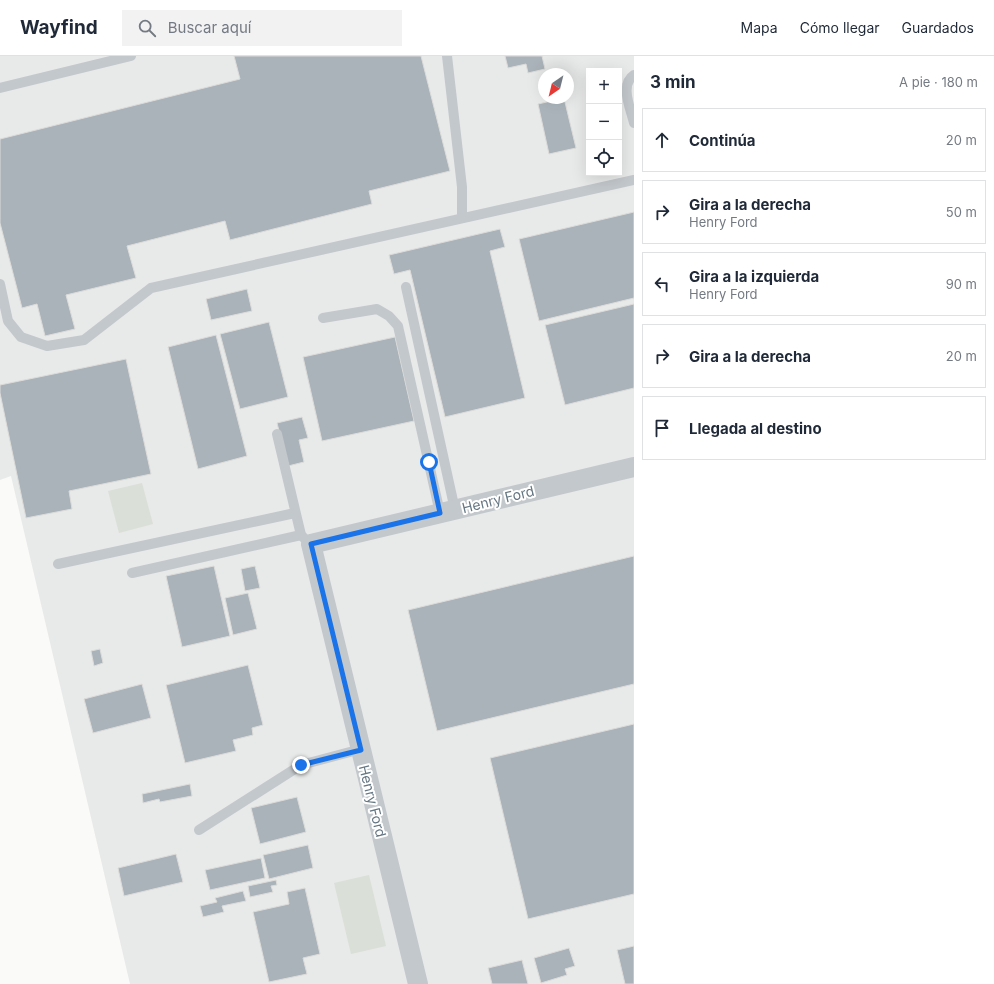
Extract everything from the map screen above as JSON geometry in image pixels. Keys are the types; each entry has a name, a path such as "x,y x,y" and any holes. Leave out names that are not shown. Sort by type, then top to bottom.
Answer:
{"street":[{"name":"Henry Ford","path":"418,984 361,750 306,540 448,512 634,467"}],"lane":[{"path":"0,88 131,56"},
{"path":"447,56 462,187 462,218"},
{"path":"634,74 628,79 626,88 634,123"},
{"path":"0,284 8,321 21,337 47,346 84,340 151,288 634,180"},
{"path":"406,287 448,512"},
{"path":"323,318 377,309 389,316 398,326 448,512"},
{"path":"132,573 306,540 295,513 277,434"},
{"path":"58,564 295,513"},
{"path":"199,830 301,765 361,750"}],"shaded area":[{"path":"0,56 634,56 634,984 130,984 11,476 0,480"},
{"path":"142,483 153,524 119,533 108,491"},
{"path":"369,875 386,946 351,954 334,883"}],"building":[{"path":"234,56 421,56 450,171 369,191 372,204 230,240 225,221 127,246 136,278 66,295 75,329 45,336 37,304 22,308 0,223 0,139 240,79"},
{"path":"505,56 542,56 545,68 538,68 538,71 528,73 526,64 508,68"},
{"path":"538,104 565,104 576,148 549,154"},
{"path":"634,212 634,298 539,321 519,239"},
{"path":"500,229 505,247 490,251 525,398 445,417 410,270 394,274 389,255"},
{"path":"247,289 252,311 211,320 206,299"},
{"path":"634,304 634,388 565,405 545,325"},
{"path":"269,322 288,397 240,409 220,334"},
{"path":"216,335 247,456 198,469 168,347"},
{"path":"395,337 414,421 322,441 303,357"},
{"path":"126,359 151,474 69,491 72,509 26,518 0,393 0,385"},
{"path":"302,417 308,438 299,440 304,462 288,466 277,423"},
{"path":"634,556 634,684 437,731 408,610"},
{"path":"214,566 230,636 182,647 166,576"},
{"path":"255,566 260,588 245,591 241,569"},
{"path":"248,593 257,629 233,635 225,598"},
{"path":"100,649 103,663 94,666 91,651"},
{"path":"248,665 263,725 252,728 253,735 233,740 236,751 185,763 166,685"},
{"path":"142,684 151,718 93,733 84,699"},
{"path":"634,724 634,894 528,919 490,758"},
{"path":"190,784 192,796 160,802 159,799 143,803 142,794"},
{"path":"297,797 306,832 260,844 251,808"},
{"path":"308,845 313,868 269,879 263,855"},
{"path":"176,854 183,882 124,896 118,868"},
{"path":"261,858 265,878 210,890 205,870"},
{"path":"276,880 277,885 271,886 273,892 250,897 248,886"},
{"path":"305,888 320,954 303,958 307,974 269,982 253,912 289,904 287,892"},
{"path":"243,891 246,901 222,906 224,912 203,917 200,906 217,902 215,898"},
{"path":"634,946 634,984 625,984 617,950"},
{"path":"569,948 575,966 565,969 567,975 541,983 534,958"},
{"path":"522,960 528,984 492,984 488,968"}],"route":[{"path":"301,765 361,750 311,544 440,513 429,462"}]}
